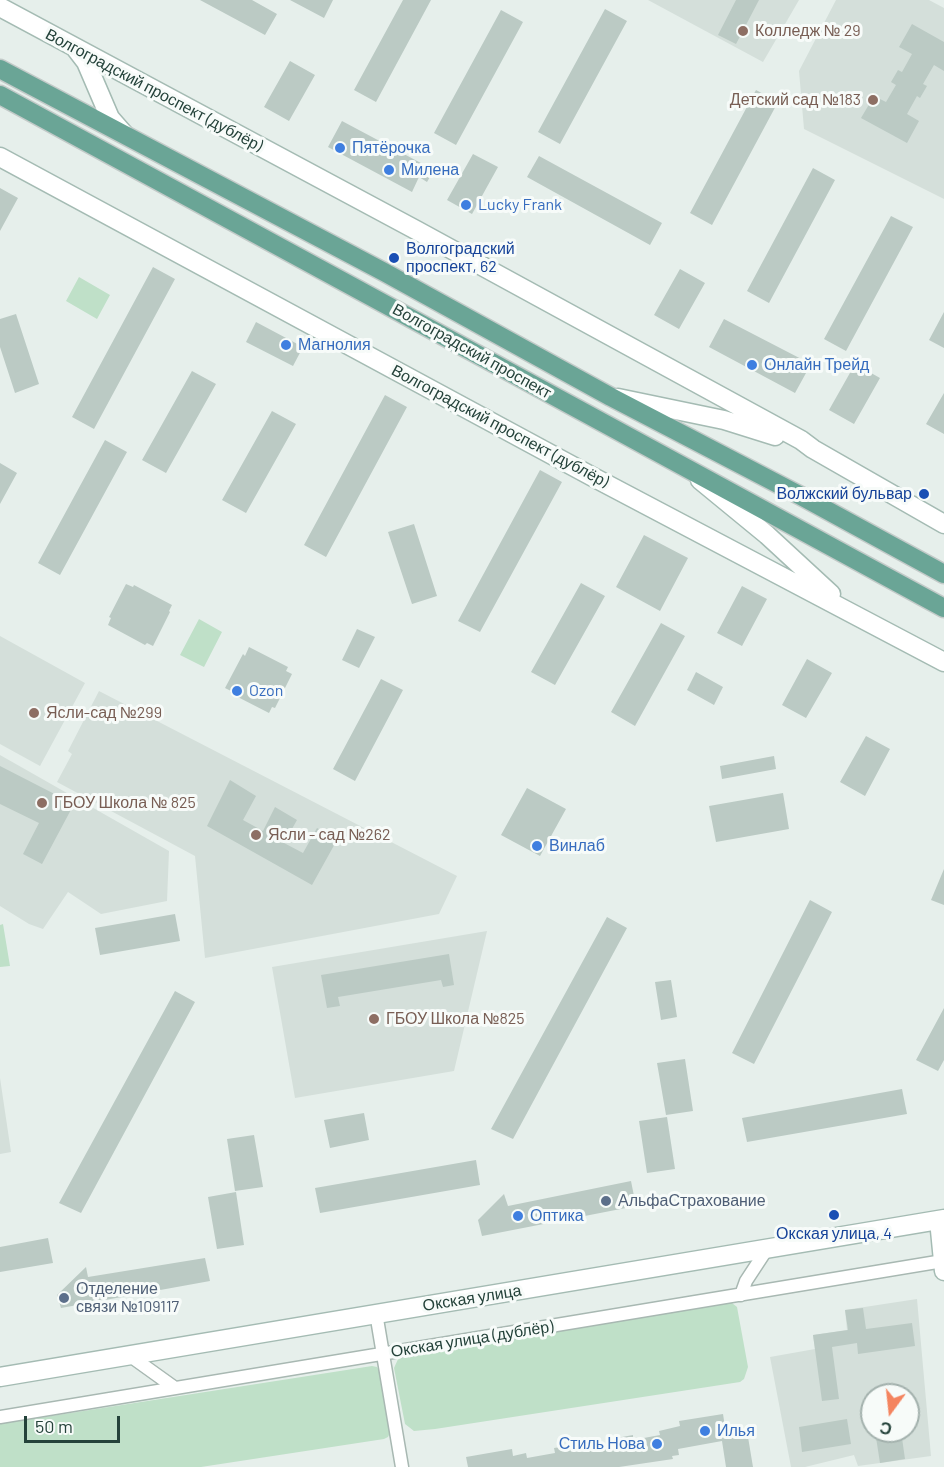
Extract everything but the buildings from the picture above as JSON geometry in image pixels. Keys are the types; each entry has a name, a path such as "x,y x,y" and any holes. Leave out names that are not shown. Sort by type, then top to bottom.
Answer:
{"main road":[{"name":"Волгоградский проспект","path":"0,69 384,272 611,397 944,574"},
{"name":"Волгоградский проспект","path":"0,95 944,608"}],"street":[{"name":"Волгоградский проспект (дублёр)","path":"0,7 791,435 944,524"},
{"path":"74,46 86,62 110,118 127,137"},
{"name":"Волгоградский проспект (дублёр)","path":"0,157 593,477 944,662"},
{"name":"Волгоградский проспект (дублёр)","path":"611,397 724,420 813,449"},
{"name":"Волгоградский проспект (дублёр)","path":"680,464 767,535 829,592 874,625"},
{"path":"942,1219 944,1266"},
{"name":"Окская улица","path":"0,1377 942,1219"},
{"path":"741,1295 746,1281 767,1249"},
{"name":"Окская улица (дублёр)","path":"0,1417 741,1295 944,1266"},
{"path":"376,1314 402,1467"},
{"path":"129,1355 175,1388"}],"shaded area":[{"name":"Колледж № 29","path":"648,0 799,0 763,62"},
{"name":"Детский сад №183","path":"836,0 929,0 944,8 944,199 804,129 799,71"},
{"name":"Ясли-сад №299","path":"0,636 85,683 40,766 0,744"},
{"path":"99,691 457,876 439,914 205,958 195,856 57,782 72,754 68,751"},
{"name":"ГБОУ Школа № 825","path":"0,755 169,851 167,901 101,914 68,892 43,929 29,924 0,906"},
{"name":"ГБОУ Школа №825","path":"487,931 454,1071 295,1098 272,967"},
{"path":"0,1078 11,1152 0,1154"},
{"path":"917,1299 931,1456 858,1466 854,1455 805,1467 791,1467 770,1357 815,1349 813,1335 847,1330 845,1310"}],"green space":[{"path":"79,277 110,295 97,319 66,301"},
{"path":"199,619 222,632 204,667 180,655"},
{"path":"3,924 10,966 0,967 0,925"},
{"path":"725,1301 737,1307 748,1367 744,1379 740,1382 435,1429 414,1431 405,1424 394,1368 399,1357"},
{"path":"377,1367 380,1372 391,1431 384,1439 201,1467 0,1467 0,1424"}],"place":[{"name":"Колледж № 29","path":"743,31"},
{"name":"Детский сад №183","path":"873,100"},
{"name":"Пятёрочка","path":"340,148"},
{"name":"Милена","path":"389,170"},
{"name":"Lucky Frank","path":"466,205"},
{"name":"Волгоградский проспект, 62","path":"394,258"},
{"name":"Магнолия","path":"286,345"},
{"name":"Онлайн Трейд","path":"752,365"},
{"name":"Волжский бульвар","path":"924,494"},
{"name":"Ozon","path":"237,691"},
{"name":"Ясли-сад №299","path":"34,713"},
{"name":"ГБОУ Школа № 825","path":"42,803"},
{"name":"Ясли - сад №262","path":"256,835"},
{"name":"Винлаб","path":"537,846"},
{"name":"ГБОУ Школа №825","path":"374,1019"},
{"name":"АльфаСтрахование","path":"606,1201"},
{"name":"Окская улица, 4","path":"834,1215"},
{"name":"Оптика","path":"518,1216"},
{"name":"Отделение связи №109117","path":"64,1298"},
{"name":"Илья","path":"705,1431"},
{"name":"Стиль Нова","path":"657,1444"}]}
